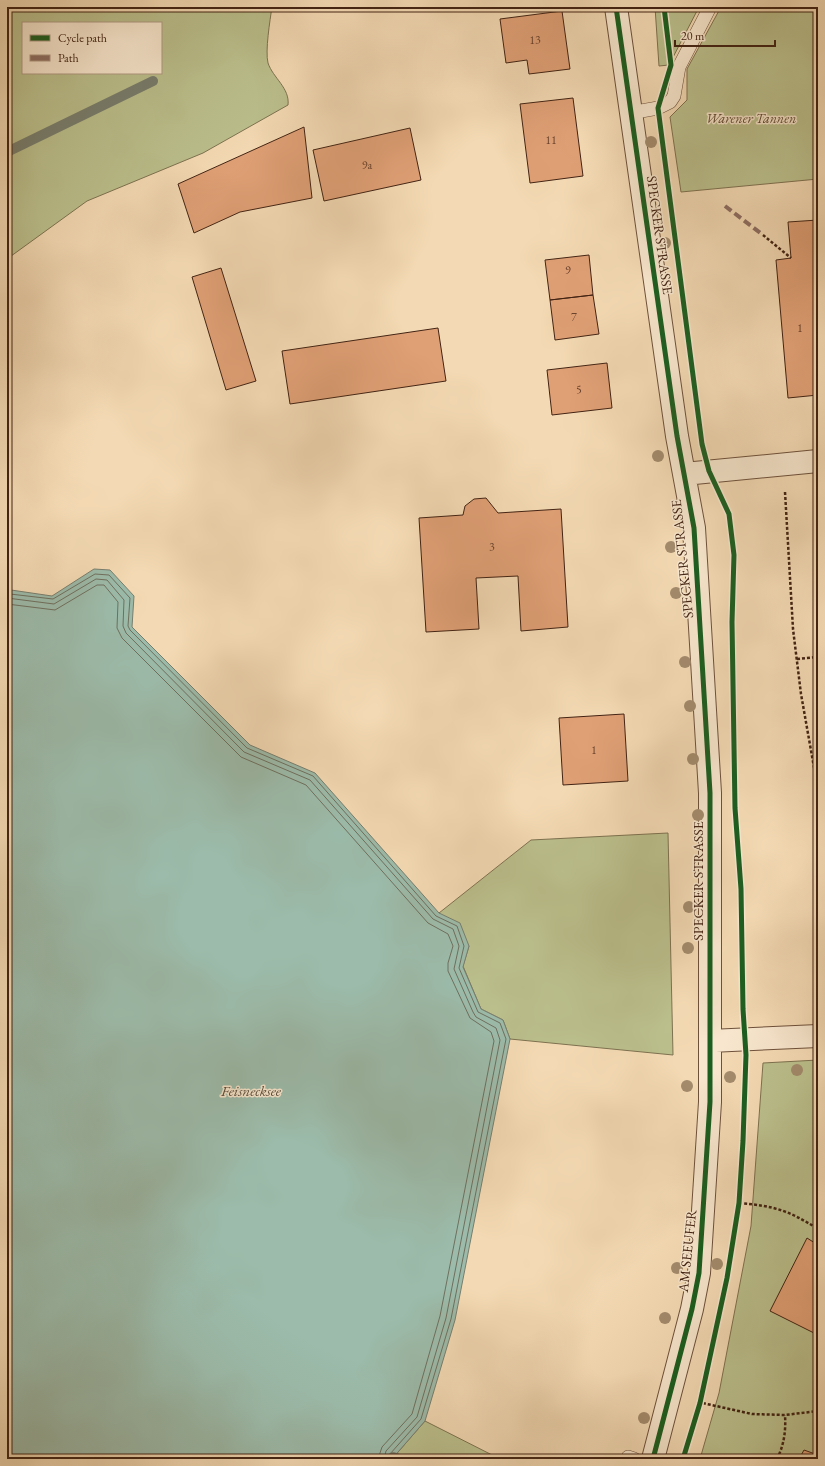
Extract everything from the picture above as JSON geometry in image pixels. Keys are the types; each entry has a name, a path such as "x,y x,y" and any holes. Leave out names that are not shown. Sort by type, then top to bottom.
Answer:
{"street":[{"name":"SPECKER STRASSE","path":"616,7 677,436 694,528 710,793 710,1041"},
{"path":"684,474 818,461"},
{"path":"710,1041 818,1036"},
{"name":"AM SEEUFER","path":"653,1459 692,1309 699,1273 710,1102 710,1041"}],"lane":[{"path":"630,113 658,108 670,102 674,96 679,67 710,7"}],"path":[{"path":"763,235 791,258"},
{"path":"785,486 793,629 818,790"},
{"path":"797,659 818,657"},
{"path":"739,1203 768,1206 784,1210 818,1229"},
{"path":"670,1396 752,1414 785,1415 818,1411"},
{"path":"777,1459 785,1437 785,1415"}],"green space":[{"path":"7,7 272,7 267,43 267,58 270,68 284,88 288,99 288,105 203,153 87,201 7,259"},
{"path":"655,7 699,7 669,65 659,66"},
{"name":"Warener Tannen","path":"721,7 818,7 818,179 681,192 670,117 687,100 687,69"},
{"path":"668,833 673,1055 510,1039 503,1020 481,1009 463,966 469,946 439,913 531,840"},
{"path":"818,1060 818,1459 700,1459 719,1393 751,1226 763,1063"},
{"path":"425,1421 500,1459 392,1459"}],"water":[{"name":"Feisnecksee","path":"94,569 110,570 134,596 132,627 250,745 315,773 439,913 460,923 469,946 463,967 481,1009 503,1020 510,1039 455,1320 425,1421 392,1459 7,1459 7,586 11,590 52,596"}],"building":[{"path":"562,11 570,69 529,74 527,60 506,63 500,19"},
{"path":"573,98 583,176 530,183 520,104"},
{"path":"304,127 312,198 240,212 194,233 178,184"},
{"path":"410,128 421,180 324,201 313,150"},
{"path":"818,220 818,395 788,398 776,260 791,258 788,222"},
{"path":"589,255 593,295 550,300 545,260"},
{"path":"221,268 256,381 226,390 192,277"},
{"path":"593,295 599,334 555,340 550,300"},
{"path":"438,328 446,381 290,404 282,351"},
{"path":"607,363 612,408 552,415 547,370"},
{"path":"486,498 498,513 561,509 568,627 521,631 518,576 476,578 479,629 426,632 419,518 463,515 465,506 474,499"},
{"path":"624,714 628,781 563,785 559,718"},
{"path":"807,1238 818,1245 818,1335 770,1311"},
{"path":"804,1450 818,1455 818,1459 799,1459"}],"waterway":[{"path":"7,152 153,81"},
{"path":"393,1457 399,1459"}],"marked path":[{"path":"725,206 763,235"}],"cycle path":[{"path":"616,7 677,436 694,528 710,793 710,1102 699,1273 692,1309 653,1459"},
{"path":"664,7 671,65 658,108 702,444 709,471 729,514 734,555 732,622 735,808 741,889 743,1009 746,1055 739,1203 727,1278 700,1403 683,1459"}]}
